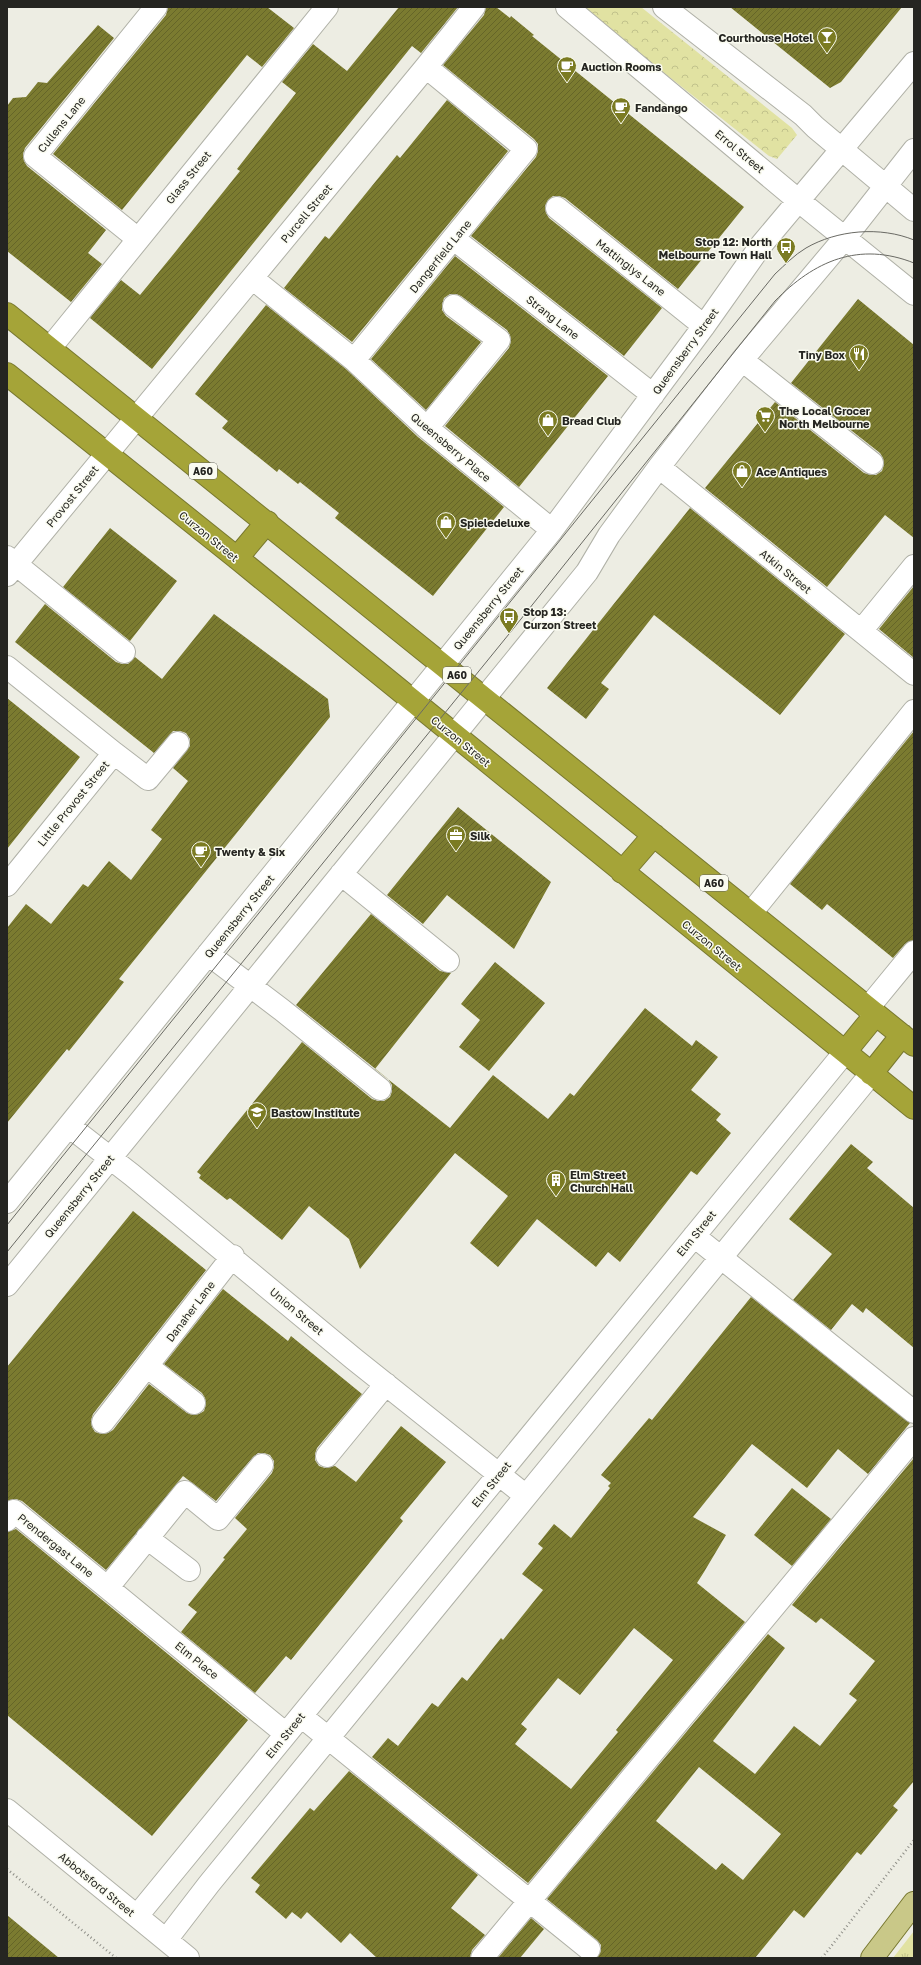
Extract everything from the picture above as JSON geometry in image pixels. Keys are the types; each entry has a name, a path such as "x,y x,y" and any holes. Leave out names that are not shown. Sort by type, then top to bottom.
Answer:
{"highway":[{"name":"A60","path":"7,314 485,697 908,1040"},
{"name":"Curzon Street","path":"7,374 237,558 914,1108"},
{"path":"237,558 267,522"},
{"path":"622,872 654,835"},
{"path":"845,1052 872,1011"},
{"path":"871,1074 908,1040"}],"main road":[{"path":"872,1958 914,1903"}],"street":[{"name":"Cullens Lane","path":"138,239 35,156 156,7"},
{"name":"Glass Street","path":"50,348 327,7"},
{"name":"Purcell Street","path":"137,417 474,7"},
{"name":"Errol Street","path":"567,7 799,201 914,294"},
{"path":"664,7 803,115 914,210"},
{"name":"Queensberry Street","path":"7,1202 552,530 704,326 762,244 914,63"},
{"name":"Dangerfield Lane","path":"354,360 526,150 426,67"},
{"name":"Queensberry Street","path":"7,1285 587,572 609,535 659,467 742,360 886,187 914,150"},
{"name":"Mattinglys Lane","path":"557,208 704,326"},
{"name":"Strang Lane","path":"454,239 653,395"},
{"path":"252,278 354,360"},
{"path":"427,428 499,340 454,306"},
{"name":"Queensberry Place","path":"354,360 427,428 552,530"},
{"path":"742,360 872,463"},
{"name":"Provost Street","path":"10,566 137,417"},
{"name":"Atkin Street","path":"659,467 914,674"},
{"path":"10,566 124,652"},
{"path":"861,631 914,566"},
{"name":"Little Provost Street","path":"7,667 114,753 7,885"},
{"path":"751,913 914,711"},
{"path":"114,753 148,779 178,743"},
{"path":"341,874 448,961"},
{"path":"872,1011 914,952"},
{"path":"208,954 380,1089"},
{"name":"Elm Street","path":"137,1916 845,1052"},
{"path":"166,1940 209,1884 871,1074"},
{"name":"Union Street","path":"68,1126 232,1256 386,1384 526,1496"},
{"path":"694,1236 914,1412"},
{"name":"Danaher Lane","path":"103,1422 232,1256"},
{"path":"147,1366 194,1403"},
{"path":"327,1456 386,1384"},
{"path":"482,1958 914,1438"},
{"path":"108,1587 185,1492 218,1518 262,1465"},
{"name":"Prendergast Lane","path":"7,1520 14,1511 108,1587"},
{"path":"147,1538 190,1570"},
{"name":"Elm Place","path":"108,1587 286,1734"},
{"path":"301,1716 589,1949"},
{"name":"Abbotsford Street","path":"7,1810 188,1958"}],"path":[{"path":"822,1958 914,1840"},
{"path":"7,1869 116,1958"}],"green space":[{"path":"581,7 641,7 792,128 797,135 777,159 769,156"},
{"path":"914,1931 914,1955 912,1958 893,1958"}],"building":[{"path":"168,7 267,7 294,28 262,67 247,55 122,210 53,154 166,15"},
{"path":"399,7 458,7 421,53 412,46 152,369 90,318 121,280 140,295 172,256 240,171 237,169 296,93 282,82 313,44 347,71"},
{"path":"486,7 496,7 510,18 511,16 534,35 532,36 744,207 678,289 565,198 553,196 548,200 545,206 546,213 549,218 662,308 624,356 471,236 536,157 538,151 538,144 534,139 443,65 484,15"},
{"path":"730,7 902,7 841,82 830,88"},
{"path":"98,25 114,38 25,148 23,154 24,161 27,166 106,230 88,253 102,264 71,302 7,251 7,106 13,98 26,97 38,82 47,83"},
{"path":"447,100 508,151 352,342 284,288 325,236 329,239 397,155 400,158"},
{"path":"455,256 608,376 519,487 445,426 509,348 511,341 507,330 461,296 450,294 444,298 442,310 446,316 481,342 426,410 371,359"},
{"path":"858,299 914,345 914,538 885,515 827,587 705,488 775,402 864,473 876,475 882,471 884,464 880,453 791,383"},
{"path":"266,305 346,369 418,437 504,507 433,596 335,518 339,513 300,482 298,484 279,469 277,472 222,428 228,421 195,394"},
{"path":"690,508 845,634 780,715 654,615 601,683 609,689 586,719 547,688"},
{"path":"110,528 177,581 130,641 63,587"},
{"path":"914,586 914,658 879,629"},
{"path":"45,604 116,662 128,664 135,657 162,679 214,614 328,699 330,717 119,979 124,982 69,1051 67,1049 7,1123 7,928 26,904 51,924 83,884 88,887 109,861 131,880 162,839 151,830 188,781 173,768 190,746 190,739 186,733 173,731 154,753 15,642"},
{"path":"7,698 80,757 7,849"},
{"path":"914,731 914,940 905,944 893,958 827,904 822,910 790,884"},
{"path":"458,807 551,882 514,949 447,895 423,924 387,895"},
{"path":"371,914 440,971 451,973 375,1069 296,1005"},
{"path":"495,962 545,1003 489,1071 459,1047 480,1020 461,1004"},
{"path":"645,1008 692,1046 696,1040 718,1057 691,1090 721,1114 716,1120 731,1133 697,1175 691,1171 620,1262 608,1252 596,1267 537,1219 498,1267 470,1243 508,1196 455,1153 360,1269 349,1239 309,1206 282,1240 230,1198 227,1200 199,1178 201,1175 197,1172 302,1042 372,1099 384,1101 390,1097 392,1085 388,1079 450,1128 493,1075 548,1119 570,1093 574,1096"},
{"path":"851,1144 873,1162 867,1168 914,1208 914,1348 866,1308 863,1313 852,1304 831,1330 793,1300 832,1254 789,1219"},
{"path":"133,1211 206,1270 93,1414 91,1421 95,1432 102,1434 113,1430 149,1384 187,1413 193,1415 204,1411 206,1404 202,1393 164,1364 223,1289 288,1341 291,1336 362,1394 317,1448 315,1460 319,1466 325,1468 335,1466 356,1482 401,1426 446,1462 400,1518 403,1521 291,1660 286,1656 255,1693 181,1632 197,1612 188,1605 247,1529 235,1518 272,1473 274,1461 270,1455 258,1453 253,1457 216,1501 183,1476 106,1570 22,1501 16,1499 7,1501 7,1367"},
{"path":"751,1297 910,1423 868,1474 838,1449 807,1488 752,1444 693,1517 726,1535 697,1583 745,1622 528,1883 372,1757 388,1738 398,1746 432,1703 438,1707 462,1677 467,1681 501,1638 503,1640 543,1590 522,1574 543,1548 538,1544 554,1524 571,1538 610,1488 608,1486 611,1483 601,1475 649,1418 652,1420","holes":["634,1628 673,1660 616,1730 618,1732 571,1789 515,1744 527,1729 521,1724 558,1678 580,1695"]},
{"path":"914,1458 914,1781 893,1806 898,1810 861,1855 857,1852 804,1918 794,1910 755,1958 597,1958 601,1951 601,1945 597,1940 547,1899 768,1634 785,1648 713,1741 755,1774 794,1726 820,1746 857,1700 849,1694 875,1661 821,1618 816,1623 792,1605","holes":["699,1767 781,1834 743,1880 722,1863 716,1870 656,1821"]},
{"path":"792,1488 831,1519 792,1566 754,1535"},
{"path":"16,1529 248,1720 152,1836 7,1715 7,1532"},
{"path":"349,1771 478,1875 451,1908 485,1935 472,1950 470,1958 377,1958 350,1933 341,1943 307,1912 301,1919 292,1912 286,1919 255,1892 260,1885 251,1878 310,1808 314,1811"},
{"path":"7,1915 59,1958 7,1958"},
{"path":"531,1918 544,1929 520,1958 498,1958"}],"tram line":[{"path":"7,1225 775,274 806,248 831,237 859,232 873,232 887,233 914,240"},
{"path":"7,1252 509,634 775,301 805,275 838,259 856,255 875,254 894,257 914,263"}],"place":[{"name":"Courthouse Hotel","path":"827,54"},
{"name":"Auction Rooms","path":"567,83"},
{"name":"Fandango","path":"621,124"},
{"name":"Stop 12: North Melbourne Town Hall","path":"786,264"},
{"name":"Tiny Box","path":"859,371"},
{"name":"The Local Grocer North Melbourne","path":"765,433"},
{"name":"Bread Club","path":"548,437"},
{"name":"Ace Antiques","path":"742,488"},
{"name":"Spieledeluxe","path":"446,539"},
{"name":"Stop 13: Curzon Street","path":"509,634"},
{"name":"Silk","path":"456,852"},
{"name":"Twenty & Six","path":"201,868"},
{"name":"Bastow Institute","path":"257,1129"},
{"name":"Elm Street Church Hall","path":"556,1197"}]}
